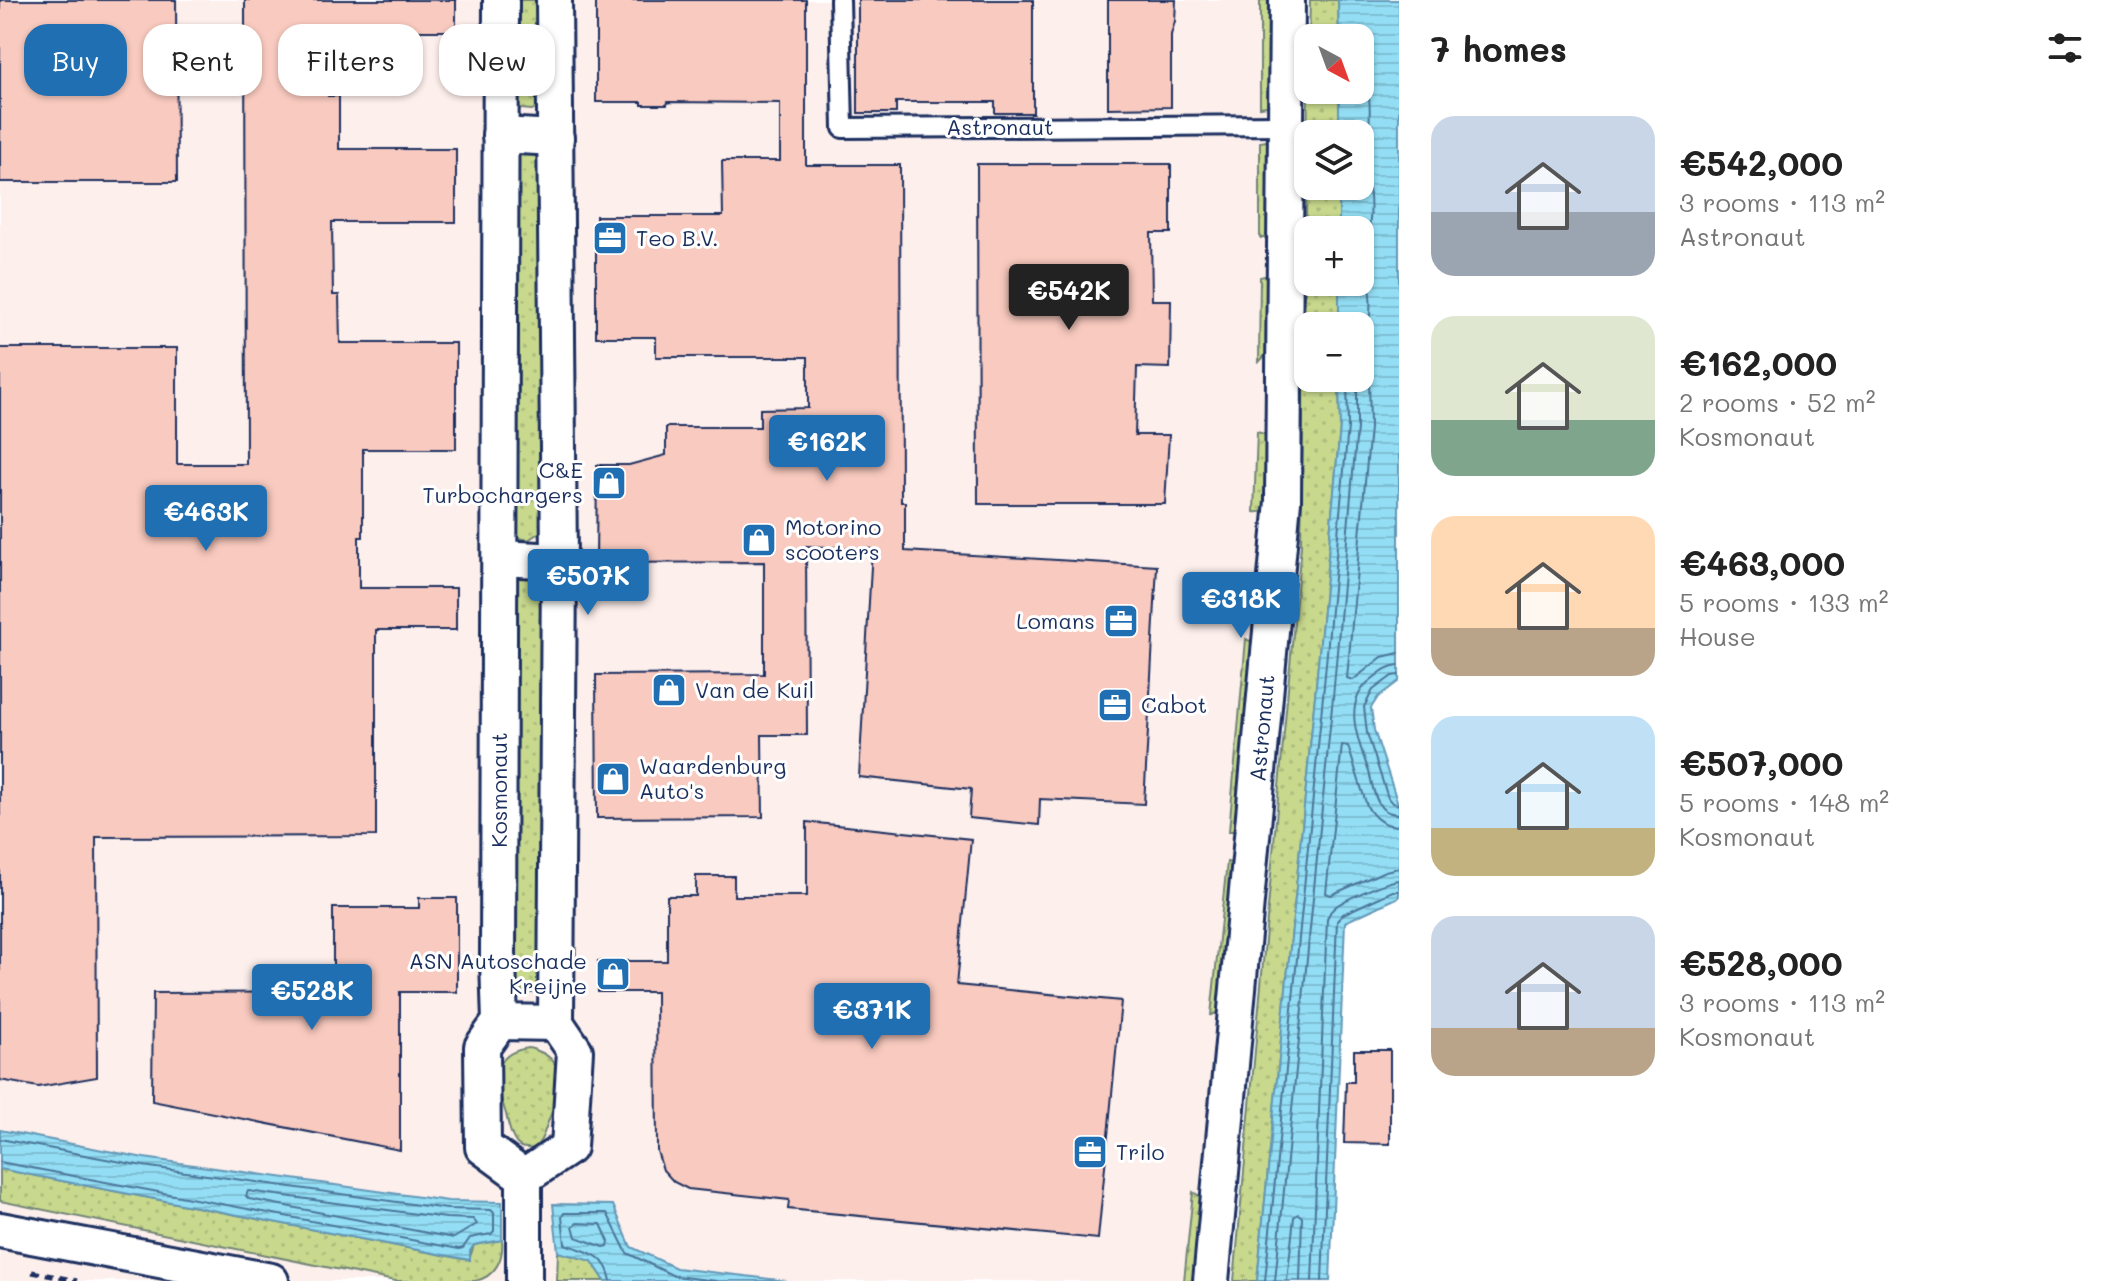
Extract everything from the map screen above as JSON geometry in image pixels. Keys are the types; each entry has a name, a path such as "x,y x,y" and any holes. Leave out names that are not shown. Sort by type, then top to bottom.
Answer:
{"street":[{"name":"Kosmonaut","path":"501,0 500,1022 482,1047 483,1147 524,1188"},
{"path":"524,1273 524,1188 569,1147 575,1051 556,1023 559,561 554,0"},
{"name":"Astronaut","path":"1211,1281 1283,501 1287,0"},
{"path":"500,135 556,138"},
{"path":"500,558 559,561"},
{"path":"500,1022 556,1023"},
{"path":"0,1230 271,1281"}],"lane":[{"name":"Astronaut","path":"840,0 843,128 1286,125"}],"shaded area":[{"path":"0,0 1281,0 1278,501 1208,1281 0,1281"}],"green space":[{"path":"513,0 542,0 542,24 513,24"},
{"path":"1260,0 1272,0 1272,101 1260,107"},
{"path":"1310,0 1338,0 1339,24 1309,24"},
{"path":"541,96 541,105 532,110 521,109 513,98"},
{"path":"1308,104 1339,104 1339,120 1308,120"},
{"path":"1260,142 1270,142 1271,235 1260,238"},
{"path":"530,150 541,152 543,526 528,540 516,537 516,168 519,153"},
{"path":"1306,200 1339,200 1339,216 1306,216"},
{"path":"1260,277 1270,279 1268,352 1259,362"},
{"path":"1305,296 1339,296 1339,312 1305,312"},
{"path":"1303,392 1339,392 1340,427 1257,1281 1234,1281 1301,545"},
{"path":"1257,432 1268,435 1267,505 1262,511 1254,512"},
{"path":"518,569 532,570 540,590 540,988 536,993 525,993 517,987 514,972 513,580"},
{"path":"1246,639 1256,644 1239,828 1229,831"},
{"path":"1227,862 1237,870 1219,1012 1211,1015"},
{"path":"529,1048 552,1060 557,1068 559,1087 543,1137 534,1147 523,1148 512,1136 498,1072 507,1056"},
{"path":"0,1169 469,1260 474,1245 502,1240 501,1254 493,1271 475,1281 395,1281 0,1201"},
{"path":"1193,1192 1203,1198 1197,1281 1184,1281"},
{"path":"558,1252 592,1261 605,1281 557,1281"}],"water":[{"path":"1338,0 1399,0 1399,681 1378,697 1371,708 1374,730 1399,807 1399,897 1345,922 1330,1281 1257,1281 1340,427 1339,392 1374,392 1374,312 1339,312 1339,296 1374,296 1374,216 1339,216 1339,200 1374,200 1374,120 1339,120 1339,104 1374,104 1374,24 1339,24"},
{"path":"0,1130 144,1158 448,1201 502,1202 502,1240 474,1245 470,1260 0,1169"},
{"path":"553,1204 613,1205 631,1247 676,1268 787,1281 605,1281 592,1261 558,1252"}],"building":[{"path":"0,0 176,0 176,24 143,24 143,96 177,96 177,182 0,182"},
{"path":"245,0 456,0 456,24 439,24 439,31 423,31 423,24 278,24 278,96 339,96 339,149 456,149 456,222 332,222 333,295 339,295 340,343 456,343 456,449 363,449 363,537 359,537 359,588 456,588 456,630 376,630 376,836 96,837 97,1077 38,1087 0,1080 0,348 177,348 177,464 246,464 245,96 262,96 262,24 245,24"},
{"path":"596,0 806,0 806,165 900,165 901,502 905,502 905,551 1157,566 1144,804 1040,799 1039,825 969,818 971,789 859,777 872,549 806,546 807,735 762,735 763,817 597,818 596,675 764,674 764,562 596,563 597,465 629,465 666,455 666,427 760,427 760,409 808,408 808,357 656,357 656,337 596,337 596,216 723,216 722,161 780,161 780,103 668,102 667,105 642,105 642,102 596,102"},
{"path":"858,0 1033,0 1033,113 995,113 995,102 896,102 896,113 858,113"},
{"path":"1108,0 1176,0 1171,35 1171,107 1108,108"},
{"path":"977,164 1171,164 1171,233 1151,233 1152,300 1171,300 1170,368 1137,367 1135,435 1169,435 1165,504 978,504"},
{"path":"807,822 971,839 957,985 1121,1001 1098,1239 788,1209 789,1200 688,1189 674,1182 663,1170 657,1151 656,992 598,992 598,961 667,961 667,896 696,896 696,876 734,876 734,896 807,896"},
{"path":"419,898 457,898 457,992 400,992 400,1150 152,1101 153,993 333,992 333,908 419,908"},
{"path":"1354,1050 1390,1050 1390,1144 1344,1143 1346,1082 1354,1082"}],"place":[{"name":"Teo B.V.","path":"610,238"},
{"name":"C&E Turbochargers","path":"609,483"},
{"name":"Motorino scooters","path":"759,540"},
{"name":"Lomans","path":"1121,621"},
{"name":"Van de Kuil","path":"669,690"},
{"name":"Cabot","path":"1115,705"},
{"name":"Waardenburg Auto's","path":"613,779"},
{"name":"ASN Autoschade Kreijne","path":"613,974"},
{"name":"Trilo","path":"1090,1152"}]}
